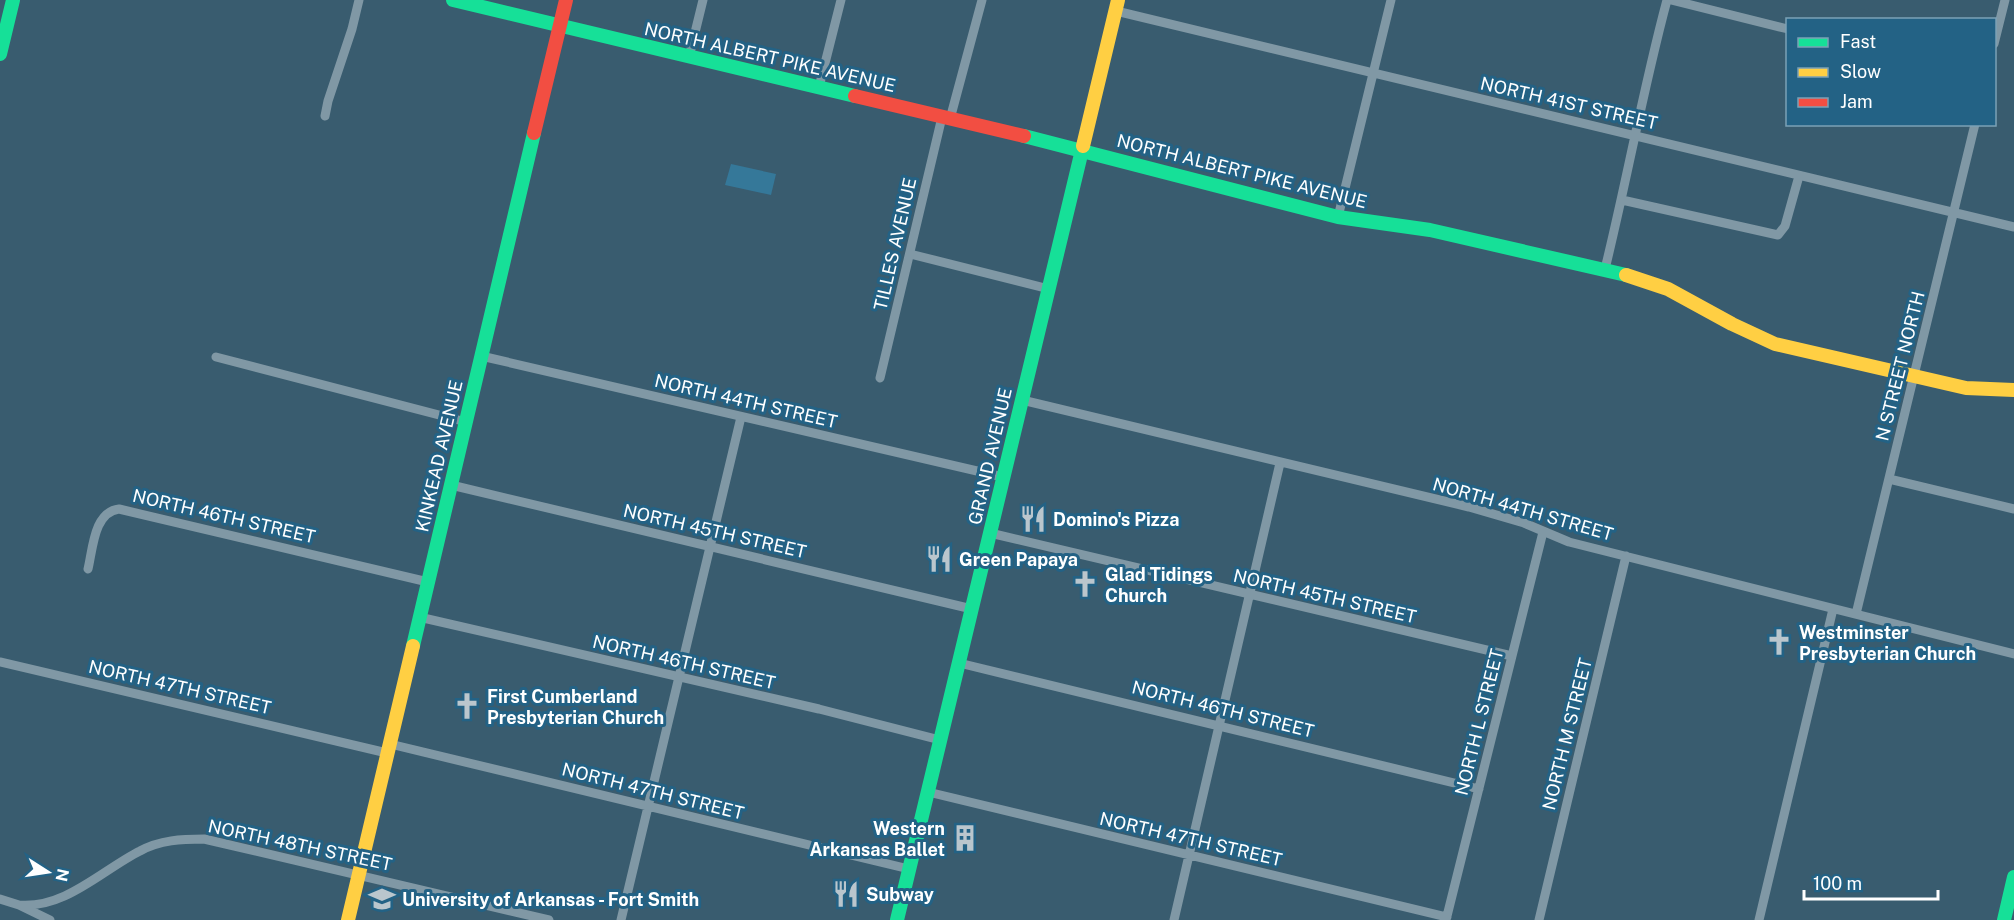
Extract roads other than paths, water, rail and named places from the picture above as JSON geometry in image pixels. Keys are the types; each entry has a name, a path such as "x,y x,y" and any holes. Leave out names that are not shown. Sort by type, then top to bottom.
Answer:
{"street":[{"path":"0,54 2,32 13,0"},
{"path":"325,116 359,0"},
{"name":"NORTH ALBERT PIKE AVENUE","path":"453,0 1082,150 1338,217 1430,230 1605,269 1668,289 1732,324 1775,344 1974,389 2014,390"},
{"name":"KINKEAD AVENUE","path":"348,920 566,0"},
{"path":"689,57 703,0"},
{"path":"819,87 841,0"},
{"name":"TILLES AVENUE","path":"880,378 946,118 982,0"},
{"path":"1338,217 1391,0"},
{"path":"1605,269 1636,136 1649,66 1669,0 1786,29"},
{"path":"1996,40 2005,0"},
{"name":"NORTH 41ST STREET","path":"1117,6 1373,73 2014,227"},
{"name":"GRAND AVENUE","path":"897,920 1117,6"},
{"name":"N STREET NORTH","path":"1856,614 1975,126"},
{"path":"1622,200 1778,235 1785,226 1799,176"},
{"path":"910,254 1049,289"},
{"name":"NORTH 44TH STREET","path":"481,356 1004,477"},
{"path":"216,357 466,422"},
{"name":"NORTH 44TH STREET","path":"1022,400 1470,507 1524,523 1569,542 2014,654"},
{"path":"621,920 741,417"},
{"path":"1174,920 1280,463"},
{"path":"1889,479 2014,509"},
{"name":"NORTH 45TH STREET","path":"451,485 972,609"},
{"name":"NORTH 46TH STREET","path":"88,569 100,522 108,512 119,508 428,582"},
{"name":"NORTH L STREET","path":"1447,918 1543,532"},
{"name":"NORTH 45TH STREET","path":"990,533 1512,656"},
{"name":"NORTH M STREET","path":"1539,920 1626,556"},
{"path":"1759,920 1833,609"},
{"name":"NORTH 46TH STREET","path":"420,618 819,709 940,740"},
{"name":"NORTH 47TH STREET","path":"0,662 648,807 909,869"},
{"name":"NORTH 46TH STREET","path":"959,663 1479,789"},
{"name":"NORTH 47TH STREET","path":"928,792 1447,918"},
{"name":"NORTH 48TH STREET","path":"19,905 51,903 140,851 158,844 186,839 221,842 549,920"},
{"path":"2004,920 2014,877"},
{"path":"0,899 19,905 50,920"}],"place":[{"name":"Domino's Pizza","path":"1033,519"},
{"name":"Green Papaya","path":"939,559"},
{"name":"Glad Tidings Church","path":"1085,584"},
{"name":"Westminster Presbyterian Church","path":"1779,642"},
{"name":"First Cumberland Presbyterian Church","path":"467,706"},
{"name":"Western Arkansas Ballet","path":"965,838"},
{"name":"Subway","path":"846,894"},
{"name":"University of Arkansas - Fort Smith","path":"382,899"}]}
